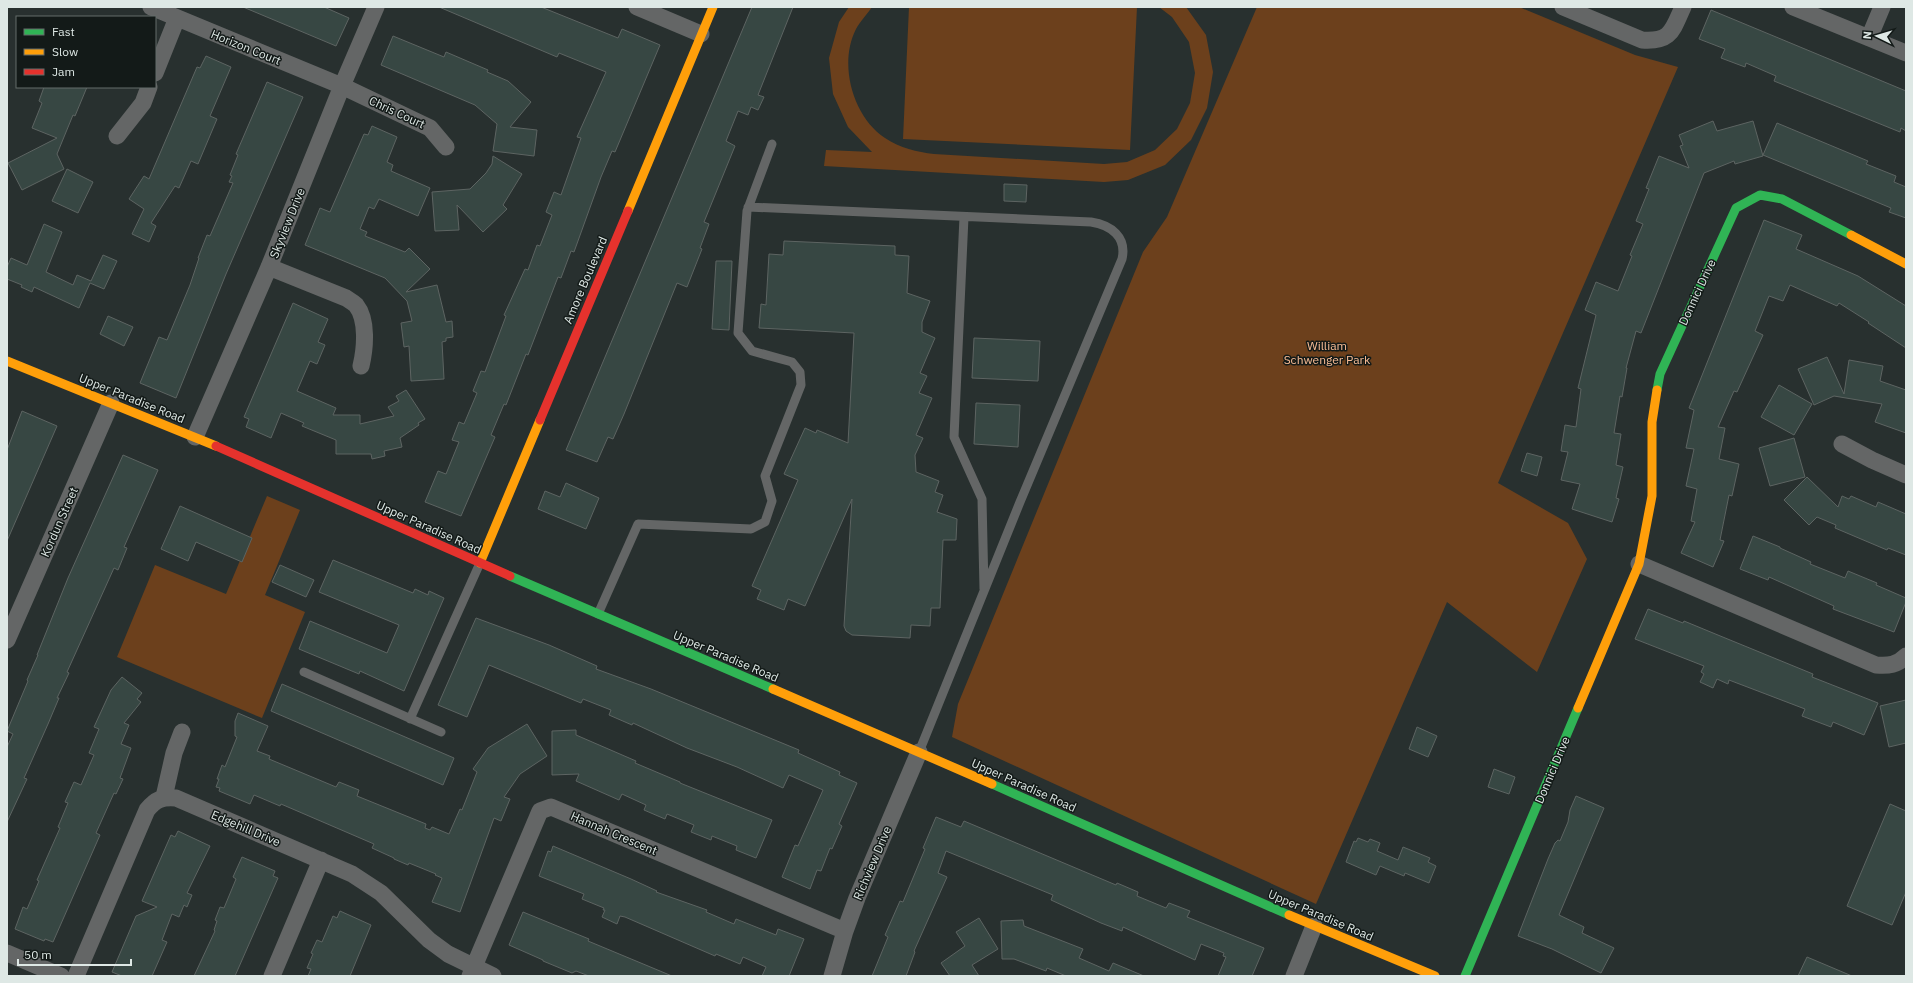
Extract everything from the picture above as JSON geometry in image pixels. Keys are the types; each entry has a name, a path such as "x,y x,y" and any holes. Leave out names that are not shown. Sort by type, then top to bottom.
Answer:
{"street":[{"name":"Horizon Court","path":"151,7 342,86"},
{"name":"Skyview Drive","path":"195,437 269,267 342,86 376,7"},
{"path":"637,7 701,34"},
{"name":"Amore Boulevard","path":"480,563 713,7"},
{"path":"1563,7 1642,40 1656,41 1671,34 1682,7"},
{"path":"1793,7 1906,53"},
{"path":"1869,38 1882,7"},
{"path":"156,70 177,18"},
{"name":"Chris Court","path":"342,86 430,128 446,147"},
{"path":"117,136 143,103 149,88"},
{"name":"Donnici Drive","path":"1465,976 1639,564 1652,496 1652,422 1660,374 1736,208 1760,195 1782,199 1906,264"},
{"path":"269,267 346,298 356,306 363,324 366,346 361,366"},
{"name":"Upper Paradise Road","path":"7,361 195,437 480,563 919,752 1314,926 1435,976"},
{"name":"Kordun Street","path":"7,640 110,403"},
{"path":"1842,444 1872,460 1906,475"},
{"path":"1639,564 1876,665 1888,666 1899,663 1906,656"},
{"path":"76,976 147,810 154,801 164,797 174,753 182,732"},
{"name":"Richview Drive","path":"832,976 845,931 919,752"},
{"name":"Edgehill Drive","path":"164,797 176,798 352,874 381,893 429,940 448,954 472,971 493,976"},
{"name":"Hannah Crescent","path":"472,971 540,811 551,806 845,931"},
{"path":"272,976 321,860"},
{"path":"1294,976 1314,926"},
{"path":"7,953 61,976"}],"lane":[{"path":"598,614 638,524 751,529 765,522 772,501 765,476 802,385 800,372 792,362 752,351 738,333 748,207 772,144"},
{"path":"748,207 1098,223 1117,233 1121,241 1123,250 1122,259 919,752"},
{"path":"964,217 954,437 982,499 984,592"},
{"path":"410,719 480,563"},
{"path":"304,672 441,732"}],"green space":[{"path":"849,7 872,7 856,29 848,58 852,89 857,104 864,117 874,129 885,138 909,149 934,154 1104,164 1127,162 1155,150 1177,129 1190,103 1195,73 1189,42 1172,17 1159,7 1186,7 1206,35 1213,72 1207,108 1191,140 1165,165 1128,180 1104,182 824,166 826,150 872,152 848,127 833,94 829,58 839,22"},
{"path":"909,7 1137,7 1130,150 903,139"},
{"name":"William Schwenger Park","path":"1257,7 1519,7 1635,55 1678,67 1498,483 1568,523 1587,559 1537,672 1447,602 1316,904 952,737 958,704 1143,252 1167,217"},
{"path":"267,496 300,510 265,595 305,612 262,718 117,657 155,565 226,594"}],"building":[{"path":"243,7 324,7 349,18 336,46"},
{"path":"439,7 541,7 618,38 622,29 660,45 615,152 612,151 601,177 574,252 571,251 561,278 558,277 528,355 526,354 506,405 504,404 491,435 495,437 461,516 425,502 438,471 446,474 459,442 452,440 459,422 464,424 477,393 473,391 481,371 485,372 506,316 504,315 525,269 528,270 537,245 540,246 552,215 546,212 554,192 561,195 581,138 577,137 606,72 559,53 557,57"},
{"path":"752,7 793,7 758,95 764,97 758,110 751,107 748,115 738,111 726,141 735,146 704,222 709,224 700,248 702,249 687,287 677,283 613,439 608,437 597,462 566,450"},
{"path":"1711,10 1906,91 1906,131 1901,128 1900,132 1774,81 1776,76 1746,63 1745,67 1721,58 1725,49 1699,39"},
{"path":"393,36 444,57 446,52 488,70 487,72 508,81 531,102 510,127 537,130 534,156 493,151 497,124 475,105 381,65"},
{"path":"206,56 231,67 210,116 217,119 198,164 191,161 179,188 175,186 151,223 156,226 149,242 132,234 144,209 129,199 144,176 149,179 197,67 200,68"},
{"path":"267,82 303,97 226,274 176,398 140,383 159,337 167,340 190,285 207,235 210,236 233,183 229,182 232,176 230,175 238,155 236,154"},
{"path":"44,88 87,88 75,116 73,115 57,154 64,169 22,190 8,163 57,138 32,128 42,103 39,101"},
{"path":"1713,121 1717,131 1753,121 1763,156 1735,164 1734,161 1704,173 1641,333 1636,331 1626,368 1622,397 1620,396 1614,433 1621,434 1616,465 1623,467 1616,498 1619,499 1612,522 1572,509 1580,484 1561,480 1568,452 1561,451 1565,425 1576,427 1581,389 1578,388 1596,315 1585,310 1596,282 1618,291 1632,256 1630,255 1643,224 1636,221 1649,189 1646,188 1659,156 1689,168 1680,146 1683,145 1679,135"},
{"path":"1777,123 1868,161 1866,164 1896,176 1894,182 1906,187 1906,218 1889,212 1891,208 1763,155"},
{"path":"372,126 397,137 387,162 393,165 391,171 430,188 418,216 379,199 374,209 369,207 360,229 367,232 365,236 405,252 409,248 430,269 406,292 437,285 446,322 452,321 453,337 446,338 446,341 442,342 444,379 411,381 409,346 404,347 401,323 412,321 407,301 385,278 305,245 320,208 330,212 364,134 368,135"},
{"path":"493,156 522,174 503,205 507,209 483,232 457,205 459,230 435,231 432,192 470,189 486,173 492,164"},
{"path":"67,169 93,182 78,213 52,201"},
{"path":"1004,184 1027,185 1026,202 1004,201"},
{"path":"1764,220 1802,235 1796,249 1858,276 1906,306 1906,348 1839,303 1837,306 1790,285 1783,301 1769,296 1755,331 1763,335 1737,392 1734,391 1718,427 1725,428 1719,459 1739,464 1732,496 1729,495 1720,540 1724,541 1713,567 1681,553 1695,522 1691,521 1697,489 1686,486 1694,449 1686,448 1694,410 1689,408"},
{"path":"44,224 62,232 46,272 73,285 77,275 91,281 103,255 117,261 104,289 90,283 79,308 34,287 32,292 21,287 22,285 7,279 7,267 11,258 27,265"},
{"path":"784,241 895,246 895,255 909,256 907,293 930,301 922,322 922,332 935,338 920,373 927,376 919,393 932,398 916,435 923,438 915,455 916,472 939,481 935,492 943,495 937,512 957,519 956,540 943,540 940,608 931,608 930,626 911,625 910,638 852,635 846,631 844,626 852,499 805,606 788,599 784,610 757,599 761,590 752,586 798,480 784,474 805,428 816,433 817,430 848,443 854,333 759,328 761,304 766,305 769,254 783,255"},
{"path":"716,261 732,261 729,330 712,329"},
{"path":"293,303 328,319 318,342 325,345 317,364 310,361 297,391 336,408 333,415 360,415 360,424 394,416 388,407 399,401 396,396 406,390 425,419 400,438 402,447 384,451 385,456 372,459 371,454 336,454 336,440 302,426 304,423 281,413 271,438 246,427 249,419 244,417"},
{"path":"108,316 133,327 124,346 100,334"},
{"path":"974,338 1040,341 1038,381 972,378"},
{"path":"1827,357 1844,394 1849,360 1883,366 1880,381 1906,390 1906,433 1875,422 1882,404 1834,396 1814,405 1798,369"},
{"path":"1779,385 1812,404 1794,435 1761,417"},
{"path":"976,403 1020,405 1018,447 974,444"},
{"path":"22,411 57,426 7,541 7,450"},
{"path":"1794,438 1805,477 1770,486 1759,448"},
{"path":"1527,453 1542,457 1537,476 1521,471"},
{"path":"123,455 158,470 124,547 127,548 118,570 114,568 67,672 69,673 57,698 59,698 24,778 27,779 7,822 7,747 13,734 7,731 68,578"},
{"path":"1807,477 1838,507 1842,496 1849,499 1851,496 1876,507 1878,502 1906,514 1906,555 1888,548 1887,550 1835,528 1836,525 1817,517 1809,525 1784,500"},
{"path":"566,483 599,498 586,529 538,509 545,491 560,497"},
{"path":"180,506 252,538 242,562 196,542 188,561 161,549"},
{"path":"1753,536 1811,562 1810,564 1845,578 1848,571 1877,583 1876,585 1906,598 1906,602 1894,632 1833,609 1834,606 1769,577 1768,580 1740,569"},
{"path":"333,560 413,593 415,589 428,595 429,591 444,598 404,691 360,671 359,674 299,649 310,621 387,653 399,625 319,592"},
{"path":"280,565 314,580 306,597 272,582"},
{"path":"1648,609 1683,623 1684,621 1813,674 1812,677 1878,703 1864,735 1833,722 1831,727 1802,716 1805,709 1729,680 1728,684 1717,679 1713,688 1700,682 1704,674 1701,672 1704,666 1635,639"},
{"path":"476,618 549,645 597,666 596,669 651,689 799,750 798,753 840,772 839,775 857,783 839,824 842,826 832,849 830,848 821,871 817,870 810,889 782,877 795,845 798,846 823,790 789,775 783,788 737,767 687,748 633,723 632,725 609,715 611,710 583,699 581,703 489,665 467,717 438,705"},
{"path":"122,677 142,693 137,699 141,702 124,723 129,725 121,744 131,748 120,778 123,779 116,794 114,793 96,833 100,835 53,942 45,939 44,941 15,929 23,907 27,909 39,881 37,880 60,828 58,827 68,803 65,802 74,782 81,785 94,755 89,753 99,729 94,727 111,690"},
{"path":"282,684 454,758 443,785 271,711"},
{"path":"1906,700 1906,743 1889,747 1880,706"},
{"path":"238,713 268,726 257,751 270,756 269,759 336,787 339,782 359,790 357,796 426,824 425,828 430,830 432,827 449,834 460,809 462,810 477,772 473,769 488,748 527,724 547,756 520,774 504,797 510,799 501,821 494,818 460,912 432,902 442,878 435,875 436,874 409,863 408,865 394,859 372,848 374,844 281,804 280,806 254,795 250,804 219,791 220,788 216,787 219,779 217,779 222,765 225,767 237,737 235,736 235,721"},
{"path":"1417,727 1437,736 1428,757 1409,749"},
{"path":"576,730 576,735 636,761 635,763 772,820 756,858 736,850 737,846 712,836 711,840 691,832 694,825 667,814 665,819 644,810 646,805 622,794 619,800 576,781 579,774 552,775 552,731"},
{"path":"1494,769 1515,777 1509,794 1488,787"},
{"path":"1576,796 1604,808 1559,915 1584,927 1582,933 1614,948 1601,973 1552,949 1518,936 1555,843 1558,840 1560,841 1568,822 1570,810"},
{"path":"1890,804 1906,811 1906,892 1892,925 1847,906"},
{"path":"936,817 961,827 964,821 1116,885 1117,883 1138,892 1137,896 1166,908 1169,903 1190,911 1187,917 1264,948 1252,976 1218,976 1226,957 1223,956 1224,953 1201,944 1195,960 1123,927 1122,931 1101,923 1051,900 1053,895 946,851 938,873 947,877 914,951 915,952 906,976 872,976 888,937 885,935 900,901 903,902 925,849 923,848"},
{"path":"178,831 210,846 187,893 192,895 187,907 184,905 179,917 172,914 162,940 167,942 152,976 122,976 112,972 136,916 157,907 142,901 171,835 175,837"},
{"path":"1358,838 1368,842 1370,839 1380,843 1377,851 1398,860 1403,847 1430,858 1428,862 1436,866 1429,883 1405,873 1404,876 1380,866 1376,875 1346,862 1354,841 1356,842"},
{"path":"553,846 631,879 657,891 656,892 707,910 706,912 734,924 736,919 776,935 778,929 804,939 789,976 762,976 766,967 743,957 740,964 716,954 715,956 625,917 620,916 617,924 602,917 605,910 603,910 604,908 582,899 584,894 539,876 548,851 551,852"},
{"path":"242,857 275,871 273,876 278,878 235,976 194,976 215,931 217,921 215,920 220,907 224,908 236,879 233,877"},
{"path":"340,911 371,925 350,976 308,976 311,969 307,968 313,954 311,953 317,940 322,942 333,916 337,918"},
{"path":"523,912 589,939 588,941 672,976 589,976 576,971 572,973 543,961 509,945"},
{"path":"979,918 998,949 972,965 979,976 950,976 941,963 965,946 956,932"},
{"path":"1023,920 1024,926 1083,949 1079,958 1109,971 1113,963 1144,976 1066,976 1047,968 1046,971 1014,959 1002,959 1001,921"},
{"path":"1807,957 1852,976 1798,976"}],"traffic: fast":[{"path":"1657,390 1660,374 1736,208 1760,195 1782,199 1851,235"},
{"path":"510,576 773,689"},
{"path":"1465,976 1578,708"},
{"path":"992,784 1289,915"}],"traffic: slow":[{"path":"628,211 713,7"},
{"path":"1851,235 1906,264"},
{"path":"7,361 216,446"},
{"path":"1578,708 1639,564 1652,496 1652,422 1657,390"},
{"path":"480,563 540,420"},
{"path":"773,689 992,784"},
{"path":"1289,915 1435,976"}],"traffic: jam":[{"path":"540,420 628,211"},
{"path":"216,446 510,576"}]}
